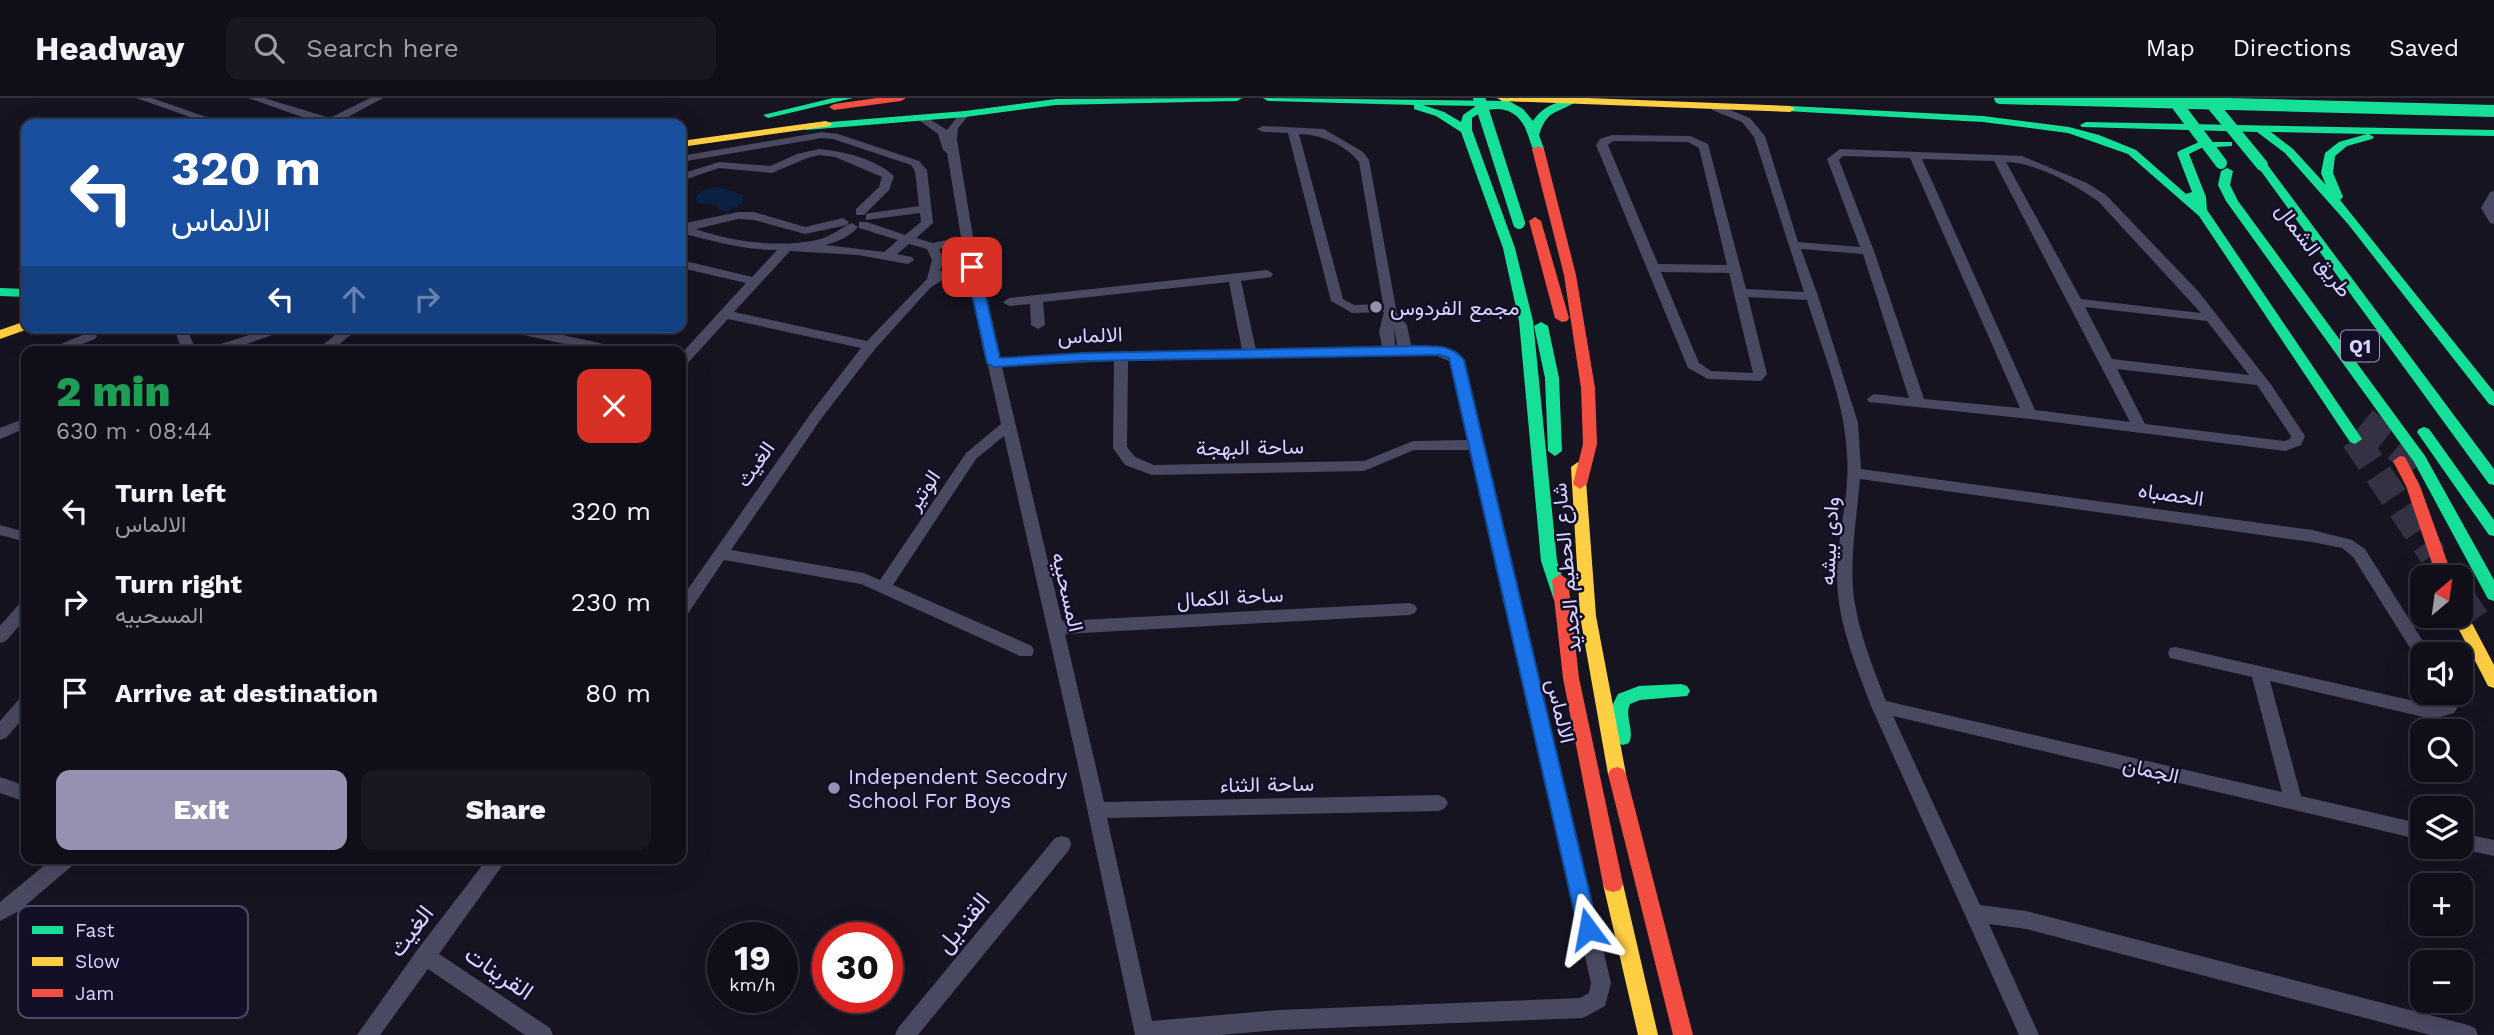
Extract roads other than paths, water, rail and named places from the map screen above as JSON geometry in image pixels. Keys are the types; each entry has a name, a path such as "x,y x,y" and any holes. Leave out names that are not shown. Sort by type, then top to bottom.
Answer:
{"main road":[{"path":"768,115 848,98"},
{"path":"686,128 901,98"},
{"path":"686,143 1050,98"},
{"path":"806,127 965,114 1056,102 1237,98"},
{"path":"1268,98 1530,104 1546,99"},
{"name":"شارع الحطيم الجديد","path":"1479,98 1564,322 1570,377"},
{"name":"شارع الحطيم الجديد","path":"1495,98 1527,222 1552,378 1563,632 1576,709 1618,911 1648,1035"},
{"path":"1502,98 1955,118 2165,138 2264,131 2493,131"},
{"path":"2000,98 2494,111"},
{"path":"1955,118 2026,110 2035,106 2038,98"},
{"path":"1955,118 2054,115 2108,108 2139,98"},
{"name":"طريق الشمال","path":"2172,98 2301,268"},
{"path":"2188,98 2173,111 2165,138 2201,213 2355,439"},
{"path":"2199,98 2240,116 2289,151 2352,222 2494,401"},
{"name":"طريق الشمال","path":"2207,98 2262,165 2494,480"},
{"path":"2245,98 2303,114 2359,124 2493,131"},
{"path":"2321,98 2345,111 2394,121 2493,131"},
{"path":"1534,134 1536,120 1541,112 1550,106 1577,100"},
{"path":"1384,102 1433,112 1466,130"},
{"path":"1560,596 1549,561 1526,321 1509,248 1466,130 1471,112 1487,107 1501,106 1518,110 1534,134 1570,275 1588,388 1590,444 1580,484"},
{"path":"2009,123 2086,135 2125,148 2150,163 2178,194 2201,213"},
{"path":"2352,222 2326,171 2329,153 2333,148 2347,142 2405,131"},
{"path":"2201,213 2200,197 2183,153 2199,145 2218,144 2257,150 2283,162 2352,222"},
{"path":"2224,167 2224,185 2232,201 2420,460 2494,595"},
{"path":"0,292 21,293"},
{"path":"0,318 21,310"},
{"path":"0,335 21,327"},
{"path":"2396,345 2428,369 2448,390"},
{"path":"2326,395 2364,421"},
{"path":"2377,403 2381,427 2413,486 2440,565"},
{"name":"شارع الحطيم الجديد","path":"1573,405 1591,635 1634,857 1684,1035"},
{"path":"2415,420 2494,531"},
{"path":"2477,621 2494,647"},
{"path":"2466,628 2494,681"},
{"path":"1634,857 1638,816 1618,712 1620,705 1630,695 1681,691"}],"street":[{"path":"141,98 205,119"},
{"path":"253,98 317,119"},
{"path":"337,119 378,98"},
{"name":"وادى بيشه","path":"1702,105 1741,117 1755,128 1759,136 1851,423 1855,457 1845,571 1846,598 1860,656 2029,1035"},
{"name":"المسحبيه","path":"952,159 952,130 965,114"},
{"name":"المسحبيه","path":"921,118 943,132 952,159 972,267 1096,810 1144,1034"},
{"path":"1263,129 1324,133 1359,154 1365,162 1391,312 1386,331 1397,351"},
{"path":"1292,129 1337,301 1352,309 1391,312"},
{"path":"686,176 720,159 822,135 919,165 927,223 912,240 888,255"},
{"path":"1607,139 1684,139 1704,146 1733,269 1759,376 1749,379 1708,374 1693,365 1602,145 1607,139"},
{"path":"856,161 873,149"},
{"path":"686,159 720,159 772,170 801,156 820,152 882,170 889,180 860,221 833,239 787,247 686,357"},
{"path":"1874,399 2030,414 2285,446 2298,439 2297,432 2213,318 2174,272 2096,193 2035,163 1998,158 1846,152 1833,156 1918,403"},
{"path":"1916,156 2030,414"},
{"path":"1998,158 2140,428"},
{"path":"2494,195 2487,208 2494,220"},
{"path":"686,228 699,223 750,215 800,231 818,230 926,209"},
{"path":"713,239 714,229 722,219"},
{"path":"860,221 932,247 966,239"},
{"path":"686,230 713,239 751,246 888,255 908,260"},
{"path":"1792,243 1866,246"},
{"path":"932,247 938,260 933,279"},
{"path":"686,265 757,282"},
{"name":"الغيث","path":"686,604 816,416 870,346 933,279 972,267"},
{"path":"1652,268 1733,269"},
{"path":"1009,302 1267,274"},
{"path":"1234,277 1243,330 1240,338 1245,355"},
{"path":"1739,288 1810,291"},
{"path":"1036,299 1038,325"},
{"path":"2076,302 2213,318"},
{"path":"725,314 870,346"},
{"path":"229,346 269,333"},
{"path":"329,346 346,333"},
{"path":"534,333 594,346"},
{"path":"64,346 90,336"},
{"name":"الالماس","path":"994,363 1121,356 1441,350 1454,355 1601,983 1598,999 1583,1008 1278,1020 1144,1034"},
{"name":"ساحة البهجة","path":"1121,356 1119,448 1130,461 1152,470 1364,466 1378,463 1406,448 1422,445 1477,445"},
{"path":"2106,363 2260,381"},
{"path":"0,434 21,425"},
{"name":"الوتير","path":"883,588 971,456 1009,425"},
{"name":"الحصباه","path":"1854,473 2347,544 2368,565 2416,642"},
{"path":"0,530 21,536"},
{"path":"720,554 842,574 883,588 1026,652"},
{"name":"ساحة الكمال","path":"1054,628 1409,609"},
{"path":"0,637 21,613"},
{"path":"2176,653 2432,712 2448,708 2448,705"},
{"path":"2259,672 2294,803"},
{"name":"الجمان","path":"1880,706 2410,829"},
{"path":"0,733 21,709"},
{"path":"0,785 21,792"},
{"name":"ساحة الثناء","path":"1096,810 1439,803"},
{"name":"القنديل","path":"905,1035 1062,844"},
{"path":"2473,844 2494,848"},
{"path":"0,912 60,864"},
{"name":"الغيث","path":"368,1035 494,864"},
{"path":"1974,913 2026,920 2468,1035"},
{"name":"القرينات","path":"425,955 544,1035"}],"water":[{"path":"718,187 743,195 742,204 727,211 720,210 715,204 701,204 696,201 701,192"}],"tunnel":[{"path":"2364,421 2402,452 2422,477"},
{"path":"2355,439 2433,555"},
{"path":"2473,615 2477,621"}],"place":[{"name":"مجمع الفردوس","path":"1376,307"},
{"name":"Independent Secodry School For Boys","path":"834,788"}]}
